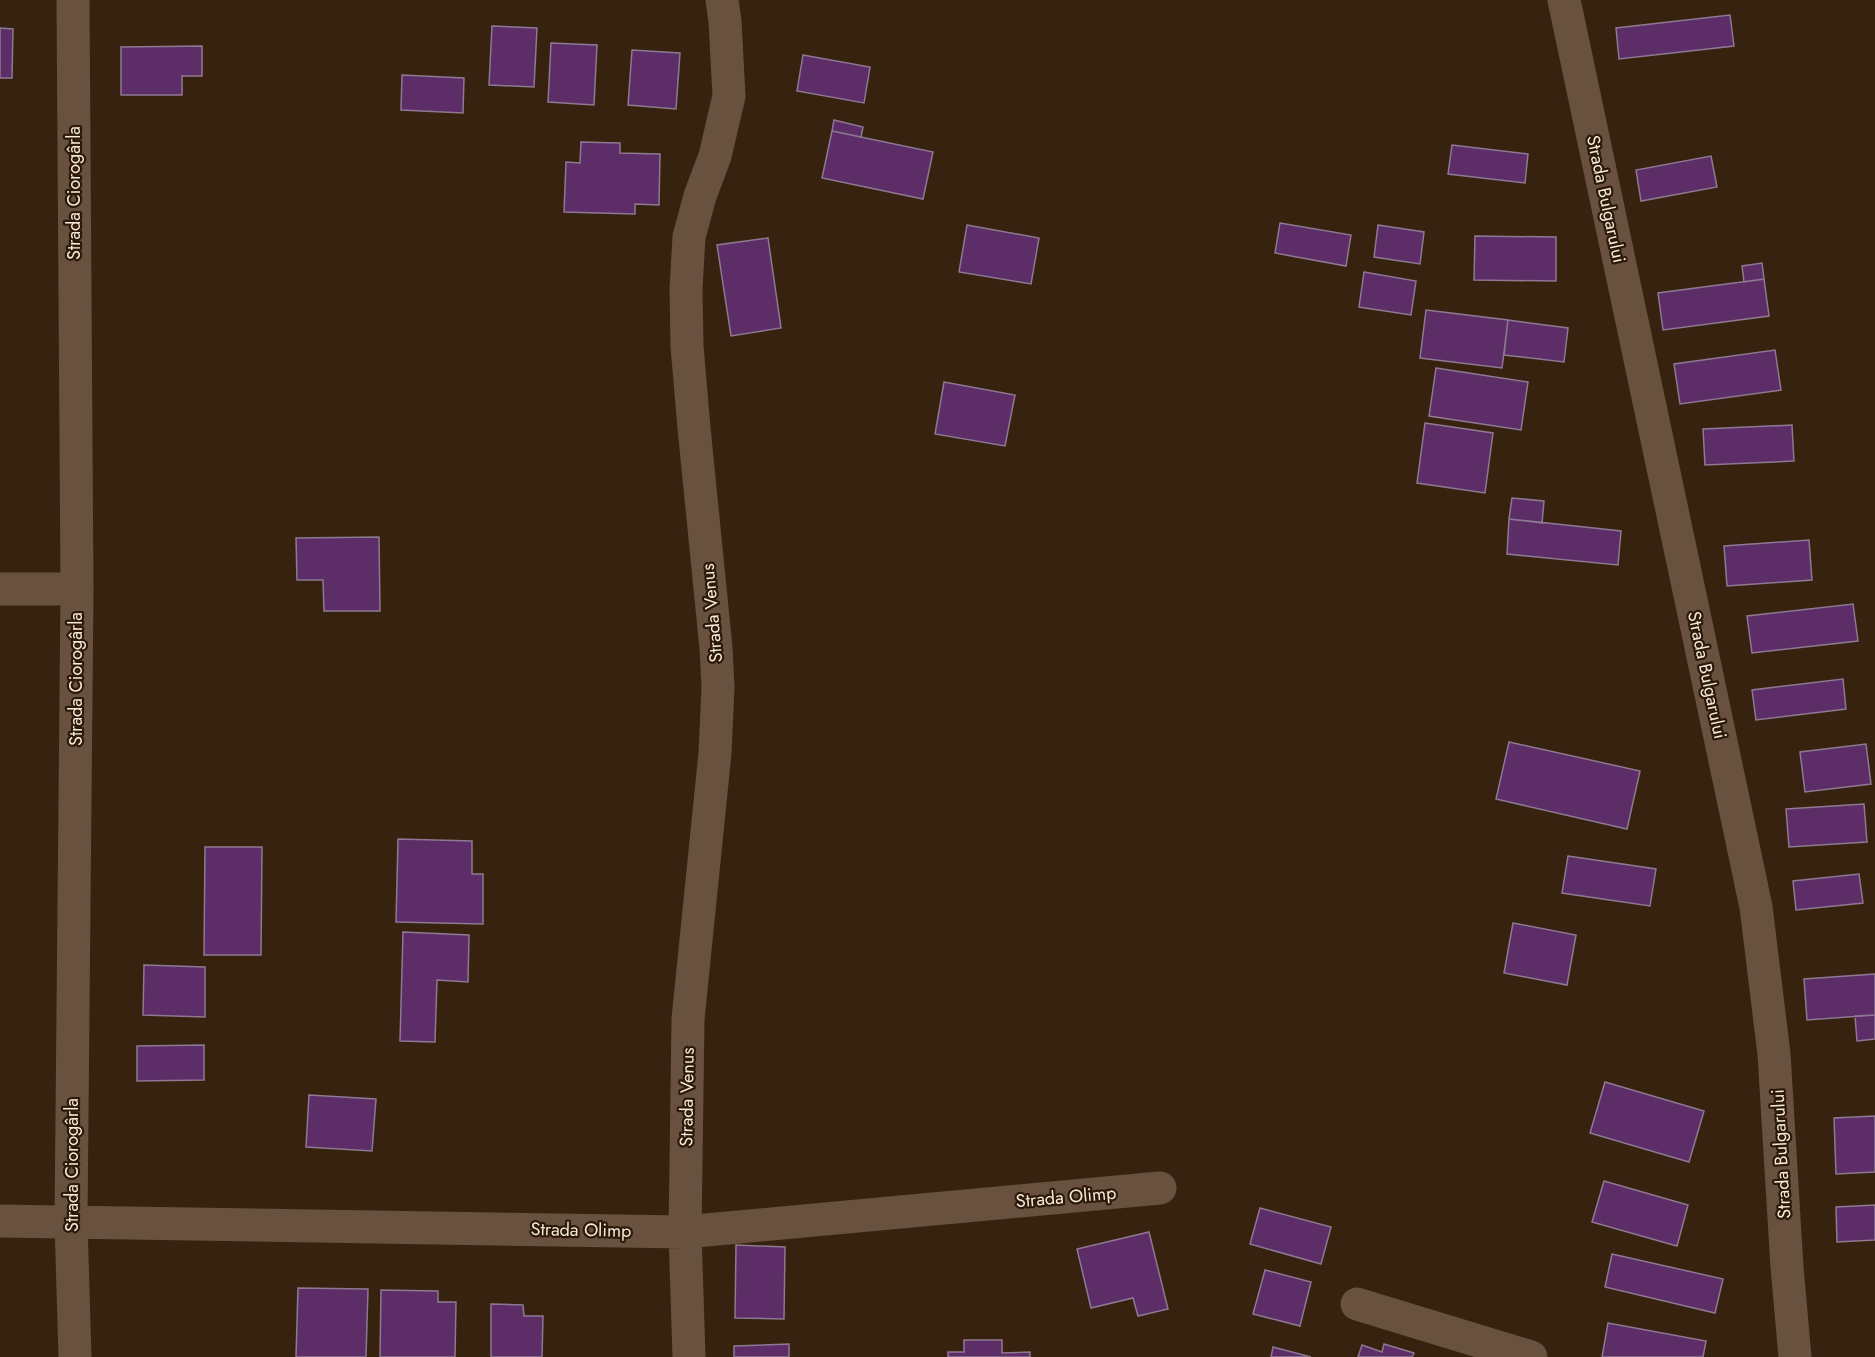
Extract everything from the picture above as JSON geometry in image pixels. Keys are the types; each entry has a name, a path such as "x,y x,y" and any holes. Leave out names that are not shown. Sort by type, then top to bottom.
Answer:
{"street":[{"name":"Strada Ciorogârla","path":"73,0 77,589 72,1222 75,1357"},
{"name":"Strada Venus","path":"689,1357 685,1232 687,1019 715,753 718,687 688,358 686,289 689,237 700,196 715,156 729,96 722,0"},
{"name":"Strada Bulgarului","path":"1564,0 1756,907 1774,1054 1795,1357"},
{"path":"0,589 77,589"},
{"name":"Strada Olimp","path":"0,1221 685,1232 1160,1188"},
{"path":"1357,1304 1532,1357"}],"building":[{"path":"1730,15 1734,46 1619,59 1616,28"},
{"path":"492,26 537,28 534,87 489,85"},
{"path":"0,28 13,29 12,78 0,78"},
{"path":"551,43 597,45 594,105 548,102"},
{"path":"202,46 202,76 182,76 182,95 121,95 121,47"},
{"path":"632,50 680,53 676,109 628,105"},
{"path":"803,55 870,67 864,103 797,91"},
{"path":"402,75 464,78 463,113 401,110"},
{"path":"834,120 863,127 861,137 832,131"},
{"path":"832,131 933,152 923,199 822,178"},
{"path":"581,142 620,143 620,153 660,154 659,205 635,204 635,214 564,212 566,162 580,163"},
{"path":"1452,145 1528,154 1525,183 1448,174"},
{"path":"1711,156 1717,187 1641,201 1636,170"},
{"path":"1280,223 1351,235 1346,266 1275,253"},
{"path":"967,225 1039,238 1031,284 959,272"},
{"path":"1378,225 1424,232 1420,264 1374,257"},
{"path":"1475,236 1556,237 1556,281 1474,280"},
{"path":"768,238 781,328 731,336 717,245"},
{"path":"1762,263 1764,279 1744,282 1742,266"},
{"path":"1364,272 1416,281 1411,315 1359,307"},
{"path":"1764,279 1769,316 1663,330 1658,293"},
{"path":"1426,310 1508,320 1502,368 1420,358"},
{"path":"1508,320 1568,328 1564,362 1504,355"},
{"path":"1775,350 1781,390 1680,404 1674,364"},
{"path":"1436,368 1528,382 1521,430 1429,416"},
{"path":"944,382 1015,395 1005,446 935,434"},
{"path":"1425,423 1493,433 1485,493 1417,483"},
{"path":"1792,425 1794,461 1705,465 1703,429"},
{"path":"1512,498 1544,501 1542,523 1509,519"},
{"path":"1509,519 1621,531 1618,565 1507,554"},
{"path":"379,537 380,611 324,611 323,580 297,580 296,538"},
{"path":"1809,540 1812,580 1727,586 1724,546"},
{"path":"1853,604 1858,641 1752,653 1747,616"},
{"path":"1843,679 1846,709 1756,720 1752,690"},
{"path":"1509,742 1640,771 1627,829 1496,799"},
{"path":"1866,744 1871,784 1805,792 1800,752"},
{"path":"1864,804 1867,842 1789,847 1786,809"},
{"path":"398,839 472,841 472,874 483,874 483,924 396,922"},
{"path":"205,847 262,847 261,955 204,955"},
{"path":"1568,856 1656,869 1650,906 1562,893"},
{"path":"1859,874 1863,903 1796,910 1793,881"},
{"path":"1513,923 1576,935 1567,985 1504,973"},
{"path":"403,932 469,935 468,982 437,980 435,1042 400,1041"},
{"path":"144,965 205,967 205,1017 143,1015"},
{"path":"1875,974 1875,1015 1807,1020 1804,979"},
{"path":"1875,1015 1875,1039 1857,1041 1855,1016"},
{"path":"204,1045 204,1080 137,1081 137,1046"},
{"path":"1605,1082 1704,1111 1689,1162 1590,1133"},
{"path":"309,1095 376,1099 372,1151 306,1147"},
{"path":"1875,1116 1875,1172 1836,1174 1834,1118"},
{"path":"1604,1181 1688,1205 1677,1246 1592,1222"},
{"path":"1875,1205 1875,1240 1837,1242 1836,1207"},
{"path":"1260,1208 1331,1227 1321,1264 1250,1244"},
{"path":"1149,1232 1168,1309 1138,1316 1133,1298 1091,1308 1077,1249"},
{"path":"736,1245 785,1247 784,1319 735,1318"},
{"path":"1612,1254 1723,1279 1715,1313 1605,1287"},
{"path":"1265,1270 1311,1282 1300,1326 1253,1314"},
{"path":"298,1288 368,1289 366,1357 296,1357"},
{"path":"381,1290 438,1291 438,1302 456,1302 455,1357 380,1357"},
{"path":"491,1304 523,1305 524,1316 543,1316 542,1357 491,1357"},
{"path":"1608,1323 1706,1341 1703,1357 1602,1357"},
{"path":"964,1340 1002,1340 1002,1353 1030,1352 1030,1357 948,1357 948,1352 964,1352"},
{"path":"789,1344 789,1357 734,1357 734,1346"},
{"path":"1384,1344 1414,1353 1412,1357 1358,1357 1362,1345 1382,1352"},
{"path":"1273,1347 1311,1357 1271,1357"}]}
